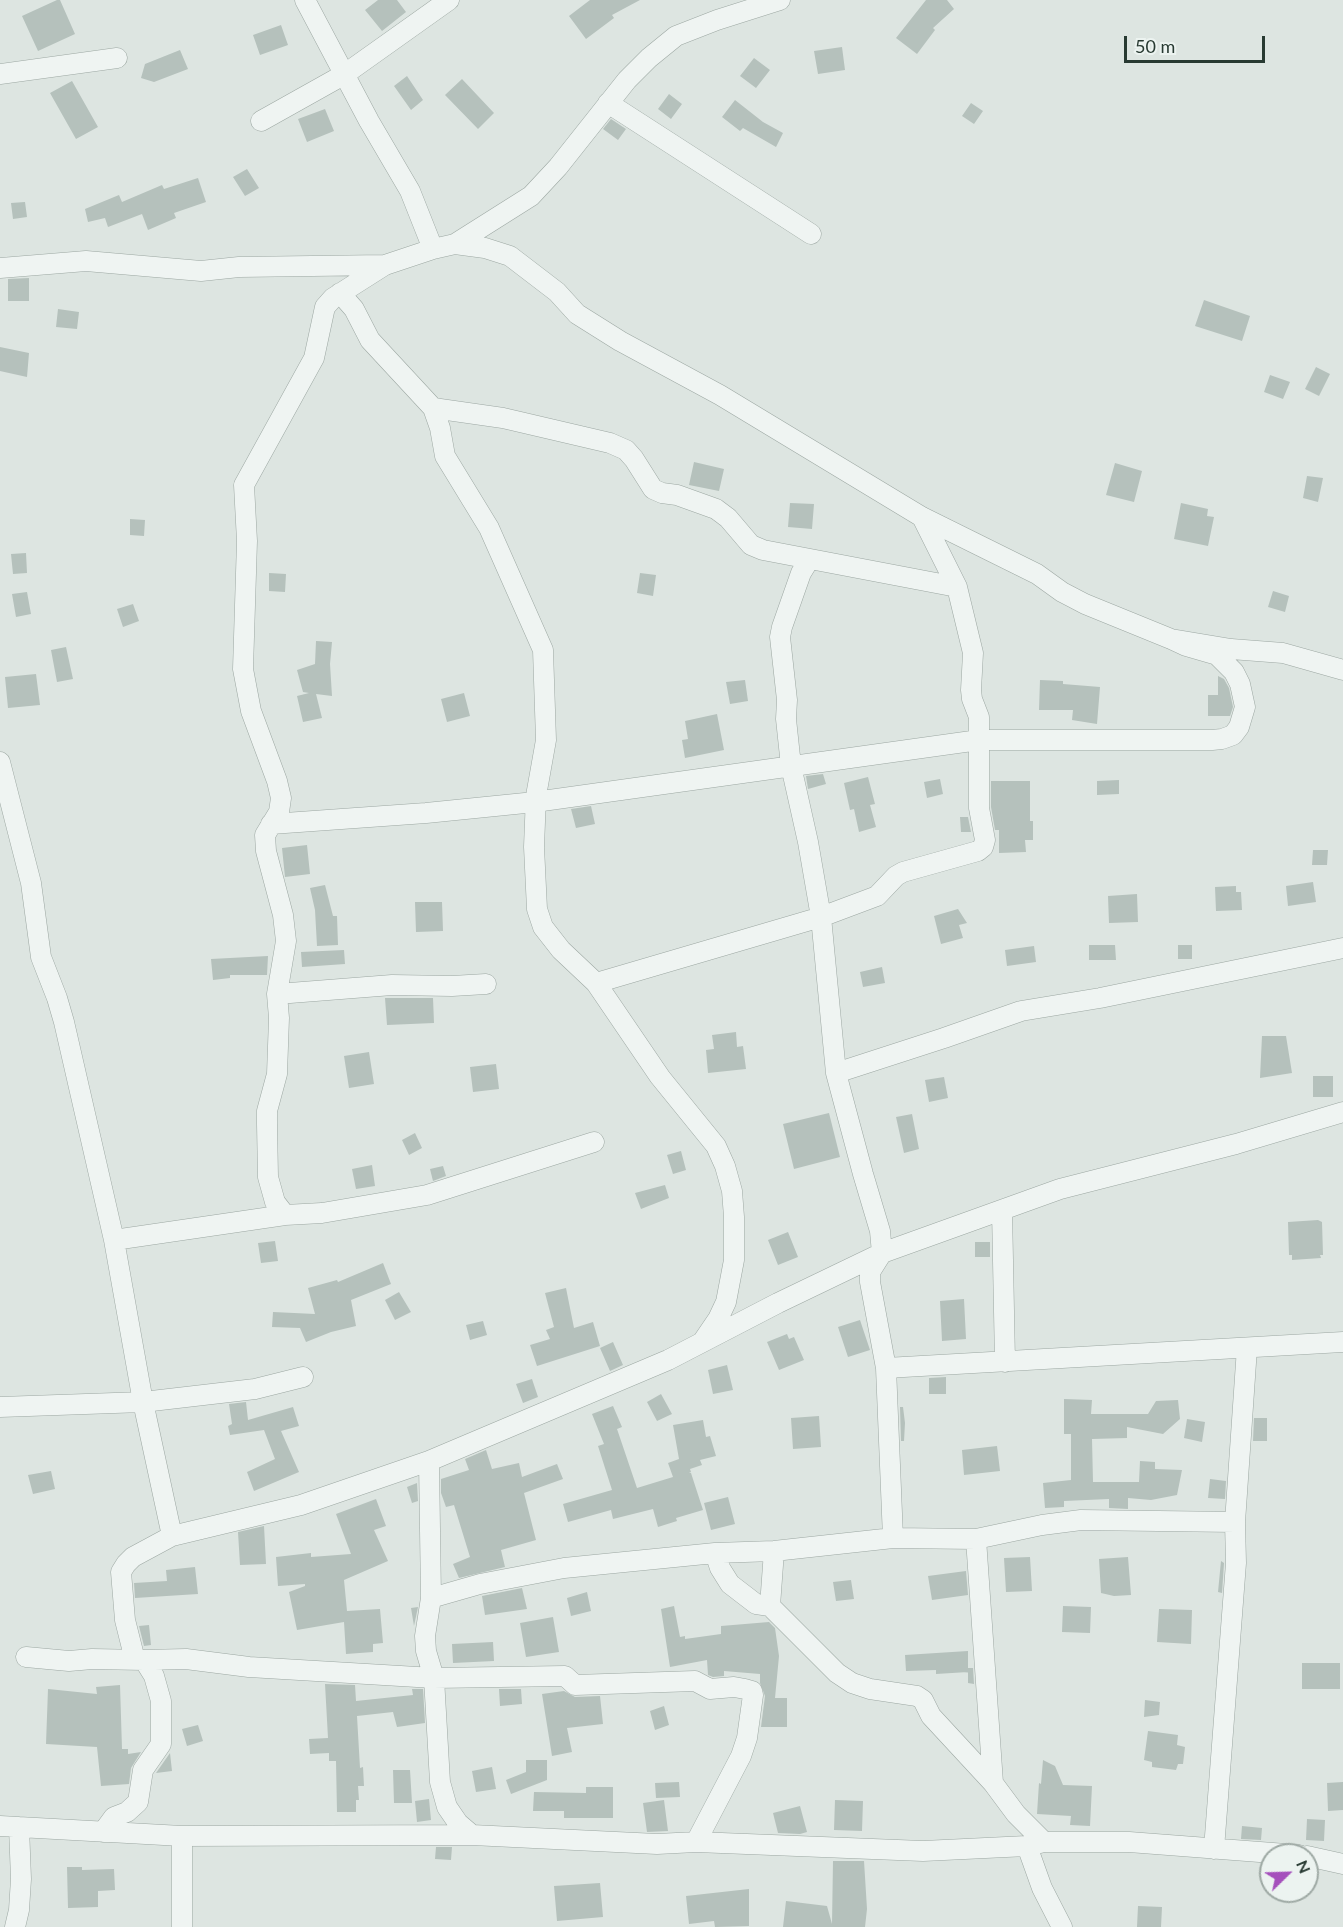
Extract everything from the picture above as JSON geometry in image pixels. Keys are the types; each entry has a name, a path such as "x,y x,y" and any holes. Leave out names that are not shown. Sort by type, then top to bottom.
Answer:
{"street":[{"path":"305,0 369,121 410,191 433,249"},
{"path":"261,121 345,74 449,0"},
{"path":"285,1215 275,1202 268,1177 267,1111 277,1074 279,1055 277,994 286,941 283,915 266,851 265,835 279,812 281,798 251,711 243,669 247,541 244,485 314,358 326,307 340,293 385,265 455,244 531,196 558,167 608,103 649,58 676,36 745,5 780,0"},
{"path":"0,74 117,58"},
{"path":"608,103 811,234"},
{"path":"271,824 426,813 536,802 979,740 1212,740 1233,735 1239,727 1245,707 1240,684 1234,672 1217,655 1085,604 1062,592 1037,574 922,517 720,395 620,341 577,314 557,292 510,255 485,248 455,244"},
{"path":"0,268 86,261 201,271 238,267 385,265"},
{"path":"340,293 354,309 370,340 433,408 440,428 445,456 489,528 543,650 546,740 536,802 534,847 537,909 543,927 561,950 596,983 654,1069 716,1146 725,1166 732,1191 734,1260 726,1302 718,1320 702,1343"},
{"path":"433,408 503,418 610,443 626,450 653,489 662,494 677,495 716,509 728,518 751,545 763,550 957,587"},
{"path":"596,983 821,916 877,896 896,876 903,872 978,851 983,847 985,840 979,808 979,717 971,690 972,652 957,587 922,517"},
{"path":"809,560 801,573 780,637 791,766 821,916 836,1073 880,1231 882,1253 870,1272 870,1282 886,1368 893,1538"},
{"path":"1171,639 1231,649 1283,653 1343,670"},
{"path":"0,762 31,883 41,957 64,1022 114,1240 143,1402 172,1536"},
{"path":"836,1073 1021,1011 1100,998 1343,948"},
{"path":"277,994 392,985 486,984"},
{"path":"103,1832 114,1817 127,1812 138,1802 143,1770 161,1744 161,1701 154,1676 139,1660 125,1620 121,1572 133,1557 172,1536 302,1505 429,1461 657,1365 882,1253 1060,1189 1236,1144 1343,1112"},
{"path":"114,1240 285,1215 331,1212 426,1195 594,1142"},
{"path":"1002,1210 1005,1362"},
{"path":"886,1368 1343,1342"},
{"path":"1214,1849 1236,1563 1235,1522 1246,1348"},
{"path":"0,1407 143,1402 255,1389 303,1377"},
{"path":"429,1461 431,1598 425,1636 426,1651 434,1678 440,1782 444,1797 458,1823 472,1835"},
{"path":"431,1598 480,1584 564,1568 715,1553 774,1551 893,1538 976,1539 1081,1520 1235,1522"},
{"path":"976,1539 993,1783"},
{"path":"770,1606 774,1551"},
{"path":"715,1553 720,1568 730,1584 756,1604 770,1606 822,1660 852,1683 870,1689 917,1696 923,1700 931,1716 993,1783 1035,1844 1042,1888 1062,1927"},
{"path":"26,1657 69,1661 186,1659 249,1667 434,1678 565,1676 575,1685 695,1681 710,1689 734,1687 752,1691 750,1722 741,1756 696,1842"},
{"path":"15,1927 19,1910 21,1879 10,1826 182,1836 472,1835 657,1844 696,1842 923,1851 1035,1844 1129,1842 1259,1852"},
{"path":"182,1836 182,1927"},
{"path":"1319,1859 1343,1864"}],"building":[{"path":"60,0 75,34 38,51 22,16"},
{"path":"378,0 397,0 406,12 382,31 365,10"},
{"path":"590,0 640,0 612,15 614,18 586,39 569,16"},
{"path":"926,0 947,0 954,9 933,28 935,30 917,54 896,38"},
{"path":"281,25 288,45 260,55 253,35"},
{"path":"842,47 845,70 818,74 814,51"},
{"path":"180,50 188,69 154,82 141,78 145,64"},
{"path":"754,58 770,70 756,88 740,76"},
{"path":"407,76 423,100 411,110 394,86"},
{"path":"462,79 494,113 478,129 445,95"},
{"path":"72,81 98,127 76,139 50,93"},
{"path":"669,94 682,104 671,119 658,109"},
{"path":"735,100 763,122 783,133 776,147 743,128 740,131 722,117"},
{"path":"971,103 983,111 974,124 962,116"},
{"path":"325,109 334,131 307,142 298,119"},
{"path":"611,119 626,129 618,140 603,129"},
{"path":"247,169 259,188 245,196 233,177"},
{"path":"198,178 206,202 174,213 176,218 148,230 142,214 108,227 105,218 88,222 85,209 119,195 122,202 162,185 164,189"},
{"path":"25,202 27,217 13,219 11,203"},
{"path":"29,278 29,301 8,301 8,279"},
{"path":"1204,300 1250,316 1242,341 1195,326"},
{"path":"58,309 79,312 77,329 56,327"},
{"path":"0,347 29,353 27,377 0,371"},
{"path":"1316,367 1330,374 1319,396 1305,389"},
{"path":"1270,375 1290,382 1283,399 1264,392"},
{"path":"694,462 724,469 719,491 689,485"},
{"path":"1115,463 1142,471 1134,502 1106,495"},
{"path":"1307,476 1323,478 1318,502 1303,498"},
{"path":"790,503 814,504 812,529 788,527"},
{"path":"1181,503 1208,509 1207,516 1214,517 1208,546 1174,539"},
{"path":"130,519 145,520 144,536 130,535"},
{"path":"26,553 27,573 13,574 11,554"},
{"path":"269,573 286,574 285,592 269,591"},
{"path":"640,573 656,575 653,596 637,593"},
{"path":"1273,591 1289,596 1285,612 1268,607"},
{"path":"27,592 31,614 16,617 12,594"},
{"path":"133,604 139,621 123,627 117,609"},
{"path":"316,641 332,642 330,664 332,696 316,694 322,718 303,722 297,696 309,693 303,692 297,670 315,664"},
{"path":"66,647 73,679 57,682 51,650"},
{"path":"36,674 40,705 8,708 5,677"},
{"path":"1218,676 1224,679 1229,688 1233,707 1230,716 1208,716 1208,695 1218,695"},
{"path":"745,680 748,701 730,704 726,682"},
{"path":"1040,680 1100,687 1097,724 1072,720 1073,710 1039,710"},
{"path":"464,693 470,716 447,722 441,699"},
{"path":"717,714 724,750 685,758 682,740 688,739 685,721"},
{"path":"823,774 826,784 808,789 806,776"},
{"path":"868,777 875,804 870,805 876,827 859,832 854,809 850,810 844,783"},
{"path":"940,779 943,794 927,798 924,782"},
{"path":"1119,780 1119,794 1097,795 1097,781"},
{"path":"991,781 1030,781 1030,821 1033,821 1033,840 1025,840 1026,852 999,853 999,830 995,830 991,807"},
{"path":"591,806 595,824 576,828 571,809"},
{"path":"960,817 968,817 971,832 961,832"},
{"path":"307,845 310,874 285,877 282,848"},
{"path":"1313,850 1328,850 1327,865 1312,865"},
{"path":"1313,882 1316,902 1288,906 1286,886"},
{"path":"325,885 333,916 337,916 338,945 317,946 315,910 310,888"},
{"path":"1236,886 1236,892 1241,892 1242,910 1216,911 1215,887"},
{"path":"1137,894 1138,922 1109,923 1108,896"},
{"path":"415,902 442,902 443,931 416,932"},
{"path":"958,909 967,923 959,925 963,938 941,944 934,916"},
{"path":"1089,945 1115,945 1116,960 1089,960"},
{"path":"1178,945 1192,945 1192,959 1178,959"},
{"path":"1034,946 1036,962 1007,966 1005,950"},
{"path":"344,950 345,964 302,967 301,952"},
{"path":"268,956 267,975 230,975 230,978 213,980 211,959"},
{"path":"882,967 885,983 863,987 860,972"},
{"path":"385,998 433,998 434,1023 387,1025"},
{"path":"736,1032 737,1047 743,1046 746,1069 708,1073 706,1050 714,1049 712,1035"},
{"path":"1262,1036 1286,1036 1292,1073 1260,1078"},
{"path":"369,1052 374,1084 349,1088 344,1056"},
{"path":"496,1064 499,1089 473,1092 470,1067"},
{"path":"1313,1076 1333,1076 1333,1097 1313,1097"},
{"path":"944,1077 948,1098 929,1102 925,1080"},
{"path":"829,1113 840,1157 794,1169 783,1124"},
{"path":"912,1114 919,1149 904,1153 896,1117"},
{"path":"415,1133 422,1148 409,1155 402,1140"},
{"path":"681,1151 686,1170 673,1174 667,1155"},
{"path":"372,1165 375,1186 356,1189 352,1169"},
{"path":"443,1166 446,1176 433,1181 430,1169"},
{"path":"665,1185 669,1198 641,1209 635,1193"},
{"path":"1318,1220 1322,1222 1323,1255 1320,1255 1321,1258 1292,1260 1292,1255 1289,1255 1288,1222"},
{"path":"788,1232 798,1257 778,1265 768,1240"},
{"path":"275,1241 278,1261 261,1263 258,1243"},
{"path":"975,1242 990,1242 990,1257 975,1257"},
{"path":"383,1263 391,1284 351,1300 356,1326 331,1332 306,1342 300,1328 272,1327 273,1312 315,1314 308,1288 337,1280 338,1282"},
{"path":"566,1288 574,1328 593,1322 600,1346 537,1366 530,1345 550,1339 546,1330 554,1327 545,1293"},
{"path":"399,1292 411,1312 395,1320 385,1300"},
{"path":"964,1299 966,1339 942,1341 940,1301"},
{"path":"860,1320 870,1350 848,1357 838,1327"},
{"path":"483,1321 487,1335 470,1340 466,1325"},
{"path":"787,1334 789,1339 794,1337 804,1360 779,1370 767,1342"},
{"path":"613,1342 623,1365 610,1371 600,1348"},
{"path":"727,1365 733,1390 713,1394 708,1370"},
{"path":"946,1377 946,1394 929,1394 929,1378"},
{"path":"532,1379 538,1397 523,1403 516,1384"},
{"path":"661,1394 672,1414 657,1421 647,1402"},
{"path":"1064,1399 1092,1400 1091,1414 1148,1414 1156,1401 1178,1400 1180,1419 1163,1434 1127,1427 1127,1438 1092,1439 1093,1482 1139,1482 1140,1461 1155,1462 1155,1469 1182,1470 1177,1495 1151,1500 1128,1498 1128,1509 1109,1508 1109,1499 1064,1501 1064,1507 1045,1508 1043,1483 1071,1480 1071,1434 1064,1434"},
{"path":"246,1402 248,1420 293,1407 299,1426 281,1431 299,1472 254,1491 247,1472 275,1459 264,1430 230,1435 228,1426 232,1424 229,1404"},
{"path":"613,1406 622,1427 617,1429 637,1488 673,1477 668,1463 679,1459 673,1425 703,1420 706,1437 710,1436 716,1456 700,1460 702,1465 690,1469 689,1473 691,1473 703,1510 676,1518 677,1521 658,1527 653,1509 613,1519 611,1510 568,1522 563,1504 612,1490 598,1446 604,1444 592,1414"},
{"path":"900,1407 903,1407 905,1423 904,1441 901,1441"},
{"path":"819,1416 821,1447 793,1449 791,1418"},
{"path":"1254,1418 1267,1418 1267,1441 1253,1441"},
{"path":"1187,1419 1205,1422 1202,1442 1184,1438"},
{"path":"997,1446 1000,1471 964,1475 962,1450"},
{"path":"486,1450 492,1469 519,1463 522,1477 557,1464 563,1479 524,1493 536,1540 501,1550 505,1567 459,1578 453,1564 470,1557 454,1505 446,1507 441,1493 441,1479 469,1470 465,1459"},
{"path":"51,1471 55,1489 33,1494 28,1475"},
{"path":"1210,1479 1226,1481 1225,1499 1208,1498"},
{"path":"417,1483 418,1501 412,1503 407,1487"},
{"path":"728,1497 735,1524 711,1530 704,1503"},
{"path":"376,1499 386,1526 374,1530 388,1561 344,1580 347,1611 380,1609 383,1643 373,1644 373,1652 346,1654 344,1622 297,1630 289,1592 305,1584 278,1586 276,1557 311,1553 311,1557 351,1554 336,1514"},
{"path":"264,1526 266,1564 240,1565 238,1532"},
{"path":"1030,1557 1032,1591 1006,1592 1004,1558"},
{"path":"1128,1557 1131,1595 1114,1596 1101,1593 1099,1559"},
{"path":"1221,1561 1224,1563 1222,1593 1218,1592"},
{"path":"195,1567 198,1594 135,1598 134,1583 167,1581 166,1570"},
{"path":"966,1571 968,1595 932,1600 928,1576"},
{"path":"851,1580 854,1599 836,1601 833,1582"},
{"path":"522,1588 527,1609 485,1615 482,1596"},
{"path":"587,1592 591,1611 571,1616 567,1598"},
{"path":"674,1606 680,1637 685,1636 685,1639 721,1634 721,1626 769,1622 775,1628 779,1656 775,1698 787,1698 787,1727 761,1727 765,1696 760,1683 760,1674 724,1671 724,1676 713,1677 708,1675 707,1660 670,1667 661,1609"},
{"path":"1063,1606 1091,1607 1090,1633 1062,1632"},
{"path":"418,1607 414,1626 411,1608"},
{"path":"1159,1609 1192,1610 1191,1644 1157,1642"},
{"path":"553,1617 559,1652 526,1657 520,1623"},
{"path":"149,1625 151,1645 144,1646 139,1626"},
{"path":"493,1642 494,1661 453,1663 452,1644"},
{"path":"968,1651 968,1672 936,1674 936,1670 906,1671 905,1655"},
{"path":"1302,1663 1340,1663 1340,1689 1302,1689"},
{"path":"968,1668 973,1668 974,1684 968,1683"},
{"path":"325,1684 355,1685 356,1701 413,1695 412,1689 423,1689 425,1723 397,1727 393,1712 357,1716 360,1768 363,1767 364,1786 358,1786 359,1800 356,1800 356,1812 337,1812 336,1761 329,1761 329,1753 310,1754 309,1739 328,1738"},
{"path":"120,1685 122,1749 128,1749 128,1754 141,1752 131,1768 129,1784 101,1786 97,1747 46,1744 48,1689 97,1694 96,1687"},
{"path":"499,1689 521,1689 522,1704 500,1706"},
{"path":"564,1691 575,1697 600,1696 603,1724 567,1728 572,1752 552,1756 542,1694"},
{"path":"1145,1700 1160,1702 1159,1715 1144,1717"},
{"path":"664,1706 669,1725 655,1730 650,1711"},
{"path":"198,1725 203,1741 187,1746 182,1729"},
{"path":"1148,1731 1178,1735 1177,1745 1185,1747 1183,1764 1178,1764 1176,1770 1152,1767 1152,1762 1144,1760"},
{"path":"170,1753 172,1771 156,1773"},
{"path":"526,1760 547,1760 547,1780 511,1794 506,1780 526,1772"},
{"path":"1043,1760 1055,1766 1063,1785 1092,1786 1090,1826 1070,1825 1071,1816 1037,1814"},
{"path":"492,1767 496,1789 476,1792 472,1771"},
{"path":"393,1770 410,1770 412,1803 394,1803"},
{"path":"679,1782 680,1797 656,1798 655,1783"},
{"path":"1343,1782 1343,1810 1328,1811 1327,1783"},
{"path":"586,1787 613,1787 613,1818 564,1818 564,1811 533,1811 534,1792 586,1793"},
{"path":"429,1799 431,1820 417,1822 415,1801"},
{"path":"664,1800 668,1831 647,1832 643,1803"},
{"path":"835,1800 863,1801 862,1831 834,1830"},
{"path":"800,1806 807,1832 778,1833 773,1813"},
{"path":"1307,1819 1325,1820 1324,1841 1306,1840"},
{"path":"1242,1826 1262,1828 1261,1840 1241,1839"},
{"path":"436,1847 452,1847 451,1860 435,1859"},
{"path":"833,1861 864,1861 867,1909 865,1927 783,1927 786,1901 827,1906 832,1924"},
{"path":"67,1867 82,1867 82,1870 114,1869 115,1890 98,1891 98,1907 68,1908"},
{"path":"600,1883 603,1917 557,1921 554,1886"},
{"path":"749,1889 749,1926 715,1927 714,1921 689,1924 686,1896"},
{"path":"1138,1906 1162,1907 1161,1927 1137,1927"}]}
